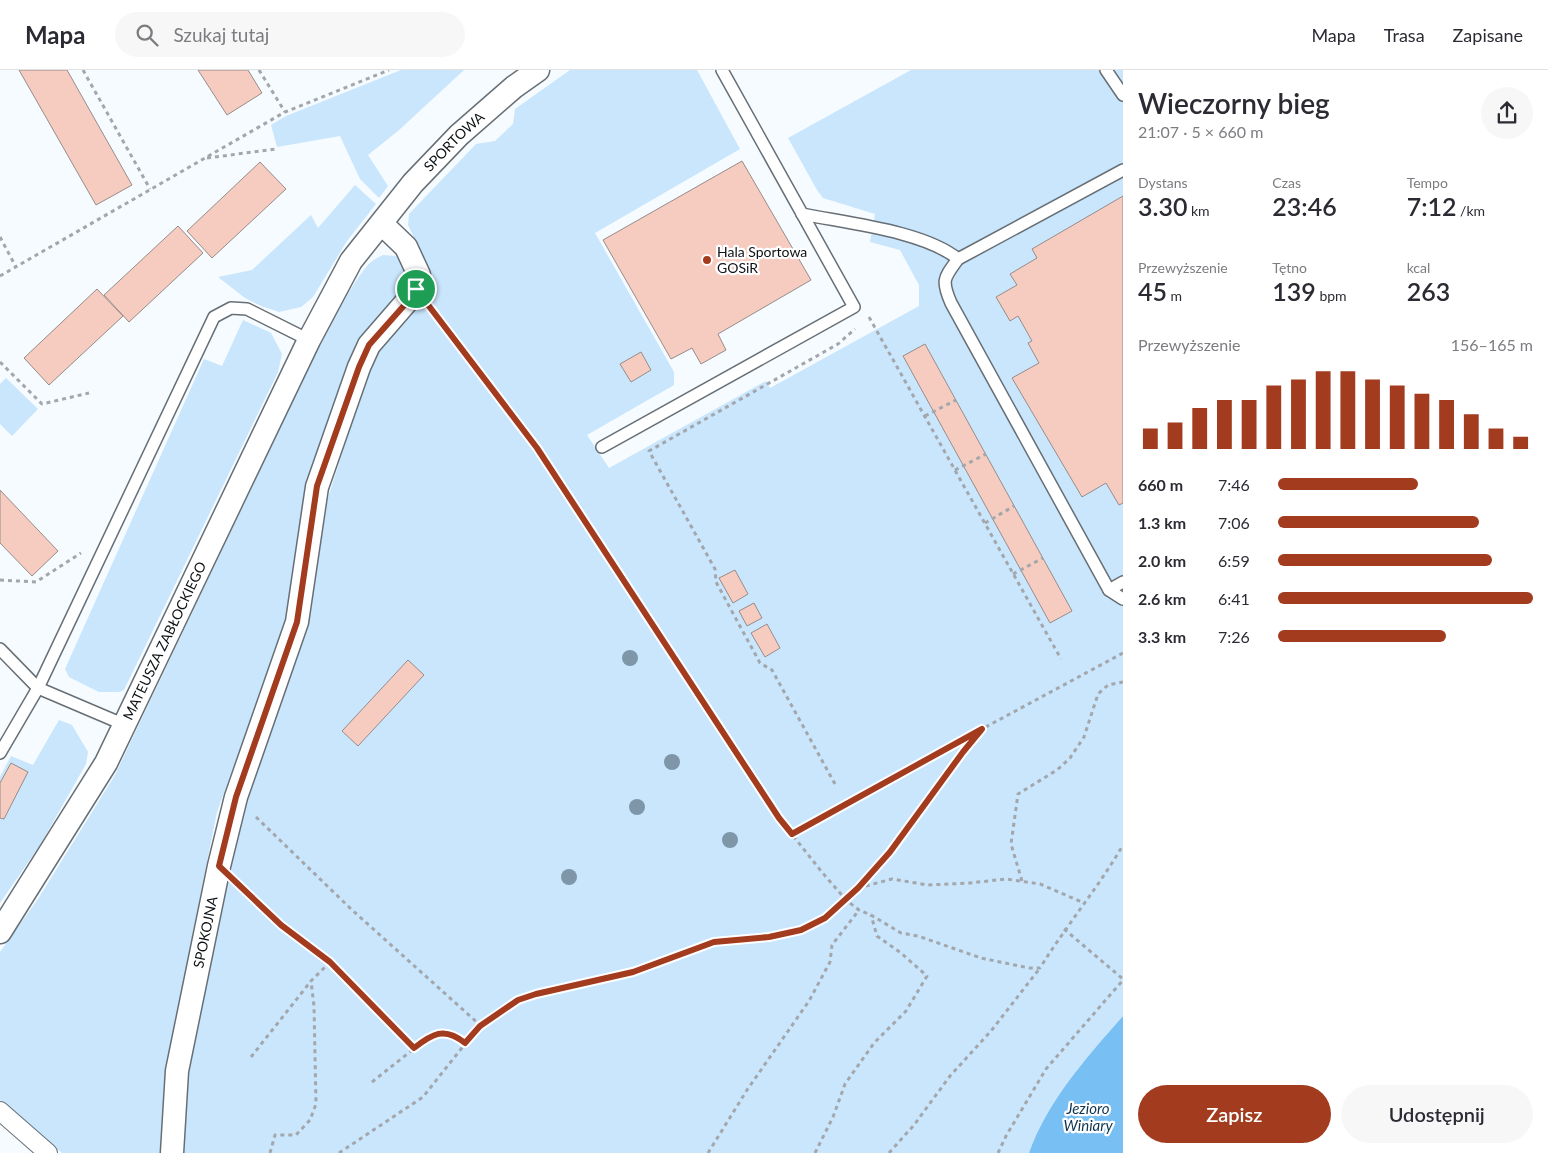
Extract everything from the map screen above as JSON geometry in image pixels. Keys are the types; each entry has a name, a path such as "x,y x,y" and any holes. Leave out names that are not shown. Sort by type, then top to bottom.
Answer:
{"street":[{"name":"SPORTOWA","path":"382,224 413,184 459,135 514,87 538,70"},
{"path":"382,224 406,248 419,274 416,289"},
{"name":"MATEUSZA ZABŁOCKIEGO","path":"0,932 106,763 309,340 351,261 382,224"},
{"name":"SPOKOJNA","path":"172,1153 177,1071 219,866 236,797 297,622 317,486 359,367 369,345 416,292 416,289"},
{"path":"0,1111 48,1153"}],"lane":[{"path":"602,447 854,306 722,70"},
{"path":"1106,70 1123,95"},
{"path":"1123,170 958,259 945,276 945,288 951,303 1109,590 1123,599"},
{"path":"802,214 907,235 949,251 958,259"},
{"path":"0,754 38,688 214,317 231,308 247,309 309,340"},
{"path":"1109,590 1123,582"},
{"path":"0,649 38,688 125,725"}],"path":[{"path":"83,70 150,189"},
{"path":"258,70 285,112"},
{"path":"0,276 285,112 389,70"},
{"path":"204,158 276,149"},
{"path":"0,237 16,267"},
{"path":"416,289 537,448 774,809 821,871 846,900 859,910 901,933 918,936 981,958 1028,968 1040,968"},
{"path":"863,323 869,317 1061,658"},
{"path":"835,784 772,670 760,662 716,582 715,569 649,451 838,344 856,328"},
{"path":"0,362 42,404 89,393"},
{"path":"925,416 956,400"},
{"path":"955,470 986,454"},
{"path":"984,522 1014,506"},
{"path":"0,580 36,582 82,553"},
{"path":"1013,574 1043,558"},
{"path":"792,834 1123,653"},
{"path":"1022,881 1011,844 1018,794 1057,770 1070,758 1084,737 1098,694 1108,685 1123,682"},
{"path":"339,1153 423,1097 480,1026 518,1000 536,994 633,972 714,942 769,937 801,930 825,918 858,888 890,852 982,729"},
{"path":"236,797 351,909 480,1026"},
{"path":"889,1153 914,1125 950,1076 991,1031 1040,968 1064,929 1123,845"},
{"path":"219,866 281,925 330,962 414,1048"},
{"path":"858,888 892,879 928,885 1006,879 1040,884 1084,903"},
{"path":"708,1153 747,1090 809,1001 830,962 832,945 859,910"},
{"path":"815,1153 833,1117 845,1084 874,1043 906,1011 927,976 877,936 871,915"},
{"path":"998,1153 1046,1069 1123,979 1064,929"},
{"path":"251,1058 311,981 330,962"},
{"path":"270,1153 275,1134 296,1135 310,1120 316,1104 314,1006 311,981"},
{"path":"372,1082 431,1035 448,1034 460,1038 465,1043"}],"shaded area":[{"path":"401,70 464,70 399,130 368,155 388,186 379,198 360,179 340,136 277,147 271,125 286,116"},
{"path":"570,70 697,70 740,149 595,233 674,372 674,385 587,435 609,468 766,381 770,388 919,306 919,285 900,250 870,242 875,214 823,198 788,138 911,70 1123,70 1123,1016 1082,1063 1058,1097 1037,1134 1029,1153 181,1153 189,1058 236,827 308,624 328,498 372,358 428,293 433,277 408,225 409,214 476,144 495,141 513,124 515,109"},
{"path":"355,185 376,204 347,241 313,297 301,307 279,312 261,306 245,298 218,277 252,270 311,215 318,228"},
{"path":"383,255 396,256 405,268 406,283 397,297 357,341 344,373 307,483 288,616 217,812 165,1072 162,1153 62,1153 0,1100 0,952 38,899 115,775 318,348 360,275 370,263"},
{"path":"243,320 271,333 282,354 278,372 124,690 119,692 99,692 69,677 65,669 204,359 222,366"},
{"path":"6,378 38,409 12,436 0,424 0,384"},
{"path":"59,720 72,725 88,752 86,764 40,845 0,903 0,777 11,756 33,765"}],"water":[{"name":"Jezioro Winiary","path":"1123,1016 1123,1153 1029,1153 1037,1134 1058,1097 1082,1063"}],"building":[{"path":"19,70 67,70 132,185 96,205"},
{"path":"198,70 248,70 262,93 227,115"},
{"name":"Hala Sportowa GOSiR","path":"742,161 811,280 718,334 726,350 701,364 692,348 671,359 603,240"},
{"path":"260,162 286,189 212,258 187,231"},
{"path":"1123,196 1123,503 1119,505 1106,483 1082,497 1012,378 1039,363 1028,343 1032,341 1018,316 1010,321 996,297 1017,285 1010,274 1037,258 1032,249"},
{"path":"178,226 203,253 129,322 104,295"},
{"path":"97,289 123,316 49,385 24,358"},
{"path":"925,344 1072,611 1050,623 903,356"},
{"path":"641,352 651,370 631,382 620,364"},
{"path":"0,490 58,551 32,576 0,543"},
{"path":"735,570 748,594 733,603 719,578"},
{"path":"754,603 762,618 747,626 739,611"},
{"path":"767,624 780,648 765,657 751,633"},
{"path":"408,660 424,675 358,746 342,731"},
{"path":"11,763 28,772 4,819 0,818 0,783"}],"place":[{"name":"Hala Sportowa GOSiR","path":"707,260"}],"route":[{"path":"416,289 537,448 779,818 792,834 982,729 890,852 858,888 825,918 801,930 769,937 714,942 633,972 536,994 518,1000 480,1026 465,1043 460,1038 440,1033 431,1035 414,1048 330,962 281,925 219,866 236,797 297,622 317,486 359,367 369,345 416,292 416,289"}]}
